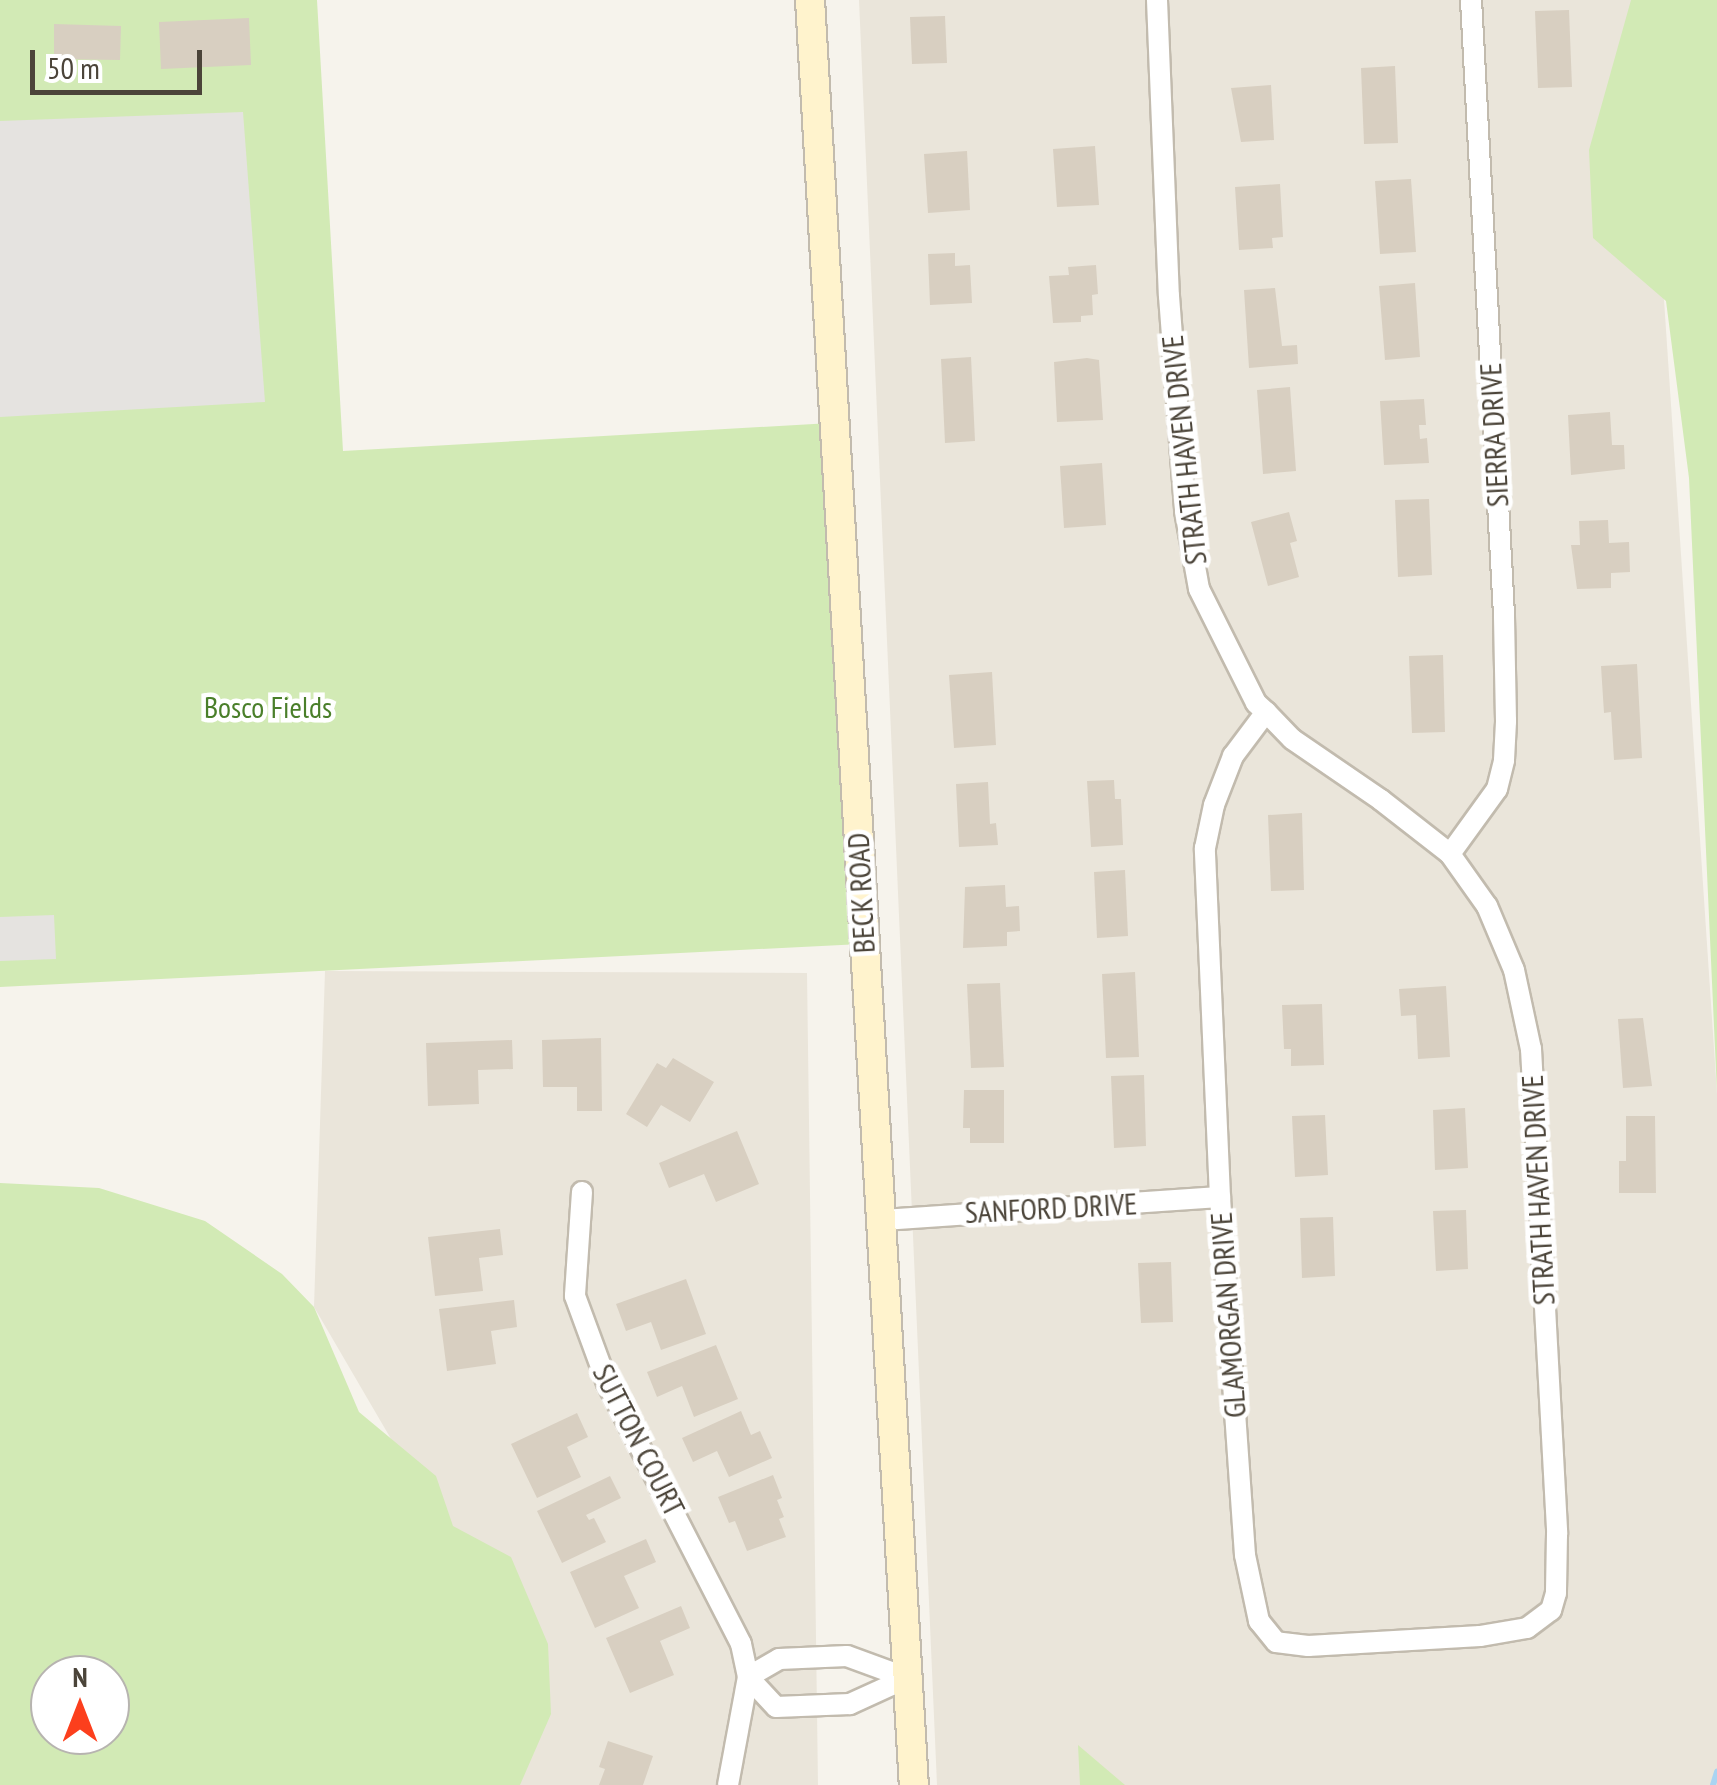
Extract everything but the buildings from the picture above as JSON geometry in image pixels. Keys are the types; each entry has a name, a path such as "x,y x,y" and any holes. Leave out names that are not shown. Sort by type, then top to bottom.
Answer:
{"main road":[{"name":"BECK ROAD","path":"810,0 914,1785"}],"street":[{"name":"STRATH HAVEN DRIVE","path":"1157,0 1169,296 1186,511 1199,590 1231,661 1266,712 1292,739 1382,800 1450,854 1494,922 1514,970 1531,1049 1556,1534 1556,1593 1551,1610"},
{"name":"SIERRA DRIVE","path":"1450,854 1497,789 1504,760 1506,721 1470,0"},
{"name":"GLAMORGAN DRIVE","path":"1266,712 1234,756 1214,805 1206,848 1220,1197 1245,1555 1259,1621 1276,1642 1308,1646 1480,1636 1527,1628 1551,1610"},
{"name":"SUTTON COURT","path":"582,1192 574,1296 607,1383 724,1603 748,1677 728,1785"},
{"name":"SANFORD DRIVE","path":"882,1220 1220,1197"},
{"path":"847,1656 907,1678 850,1704 776,1707 748,1677 779,1659 847,1656"}],"shaded area":[{"path":"859,0 1644,0 1717,1094 1717,1785 937,1785"},
{"path":"243,112 265,402 0,417 0,121"},
{"path":"54,915 56,959 0,961 0,917"},
{"path":"325,971 807,973 818,1785 516,1785 551,1713 314,1307"}],"green space":[{"name":"Bosco Fields","path":"0,0 317,0 343,451 831,423 861,944 0,987"},
{"path":"1631,0 1717,0 1717,1092 1689,478 1666,301 1593,238 1589,150"},
{"path":"0,1183 99,1188 205,1221 282,1274 314,1307 359,1412 436,1476 453,1526 511,1557 548,1644 551,1714 520,1785 0,1785"},
{"path":"1078,1745 1125,1785 1080,1785"}],"waterway":[{"path":"1713,1785 1717,1772"}]}
